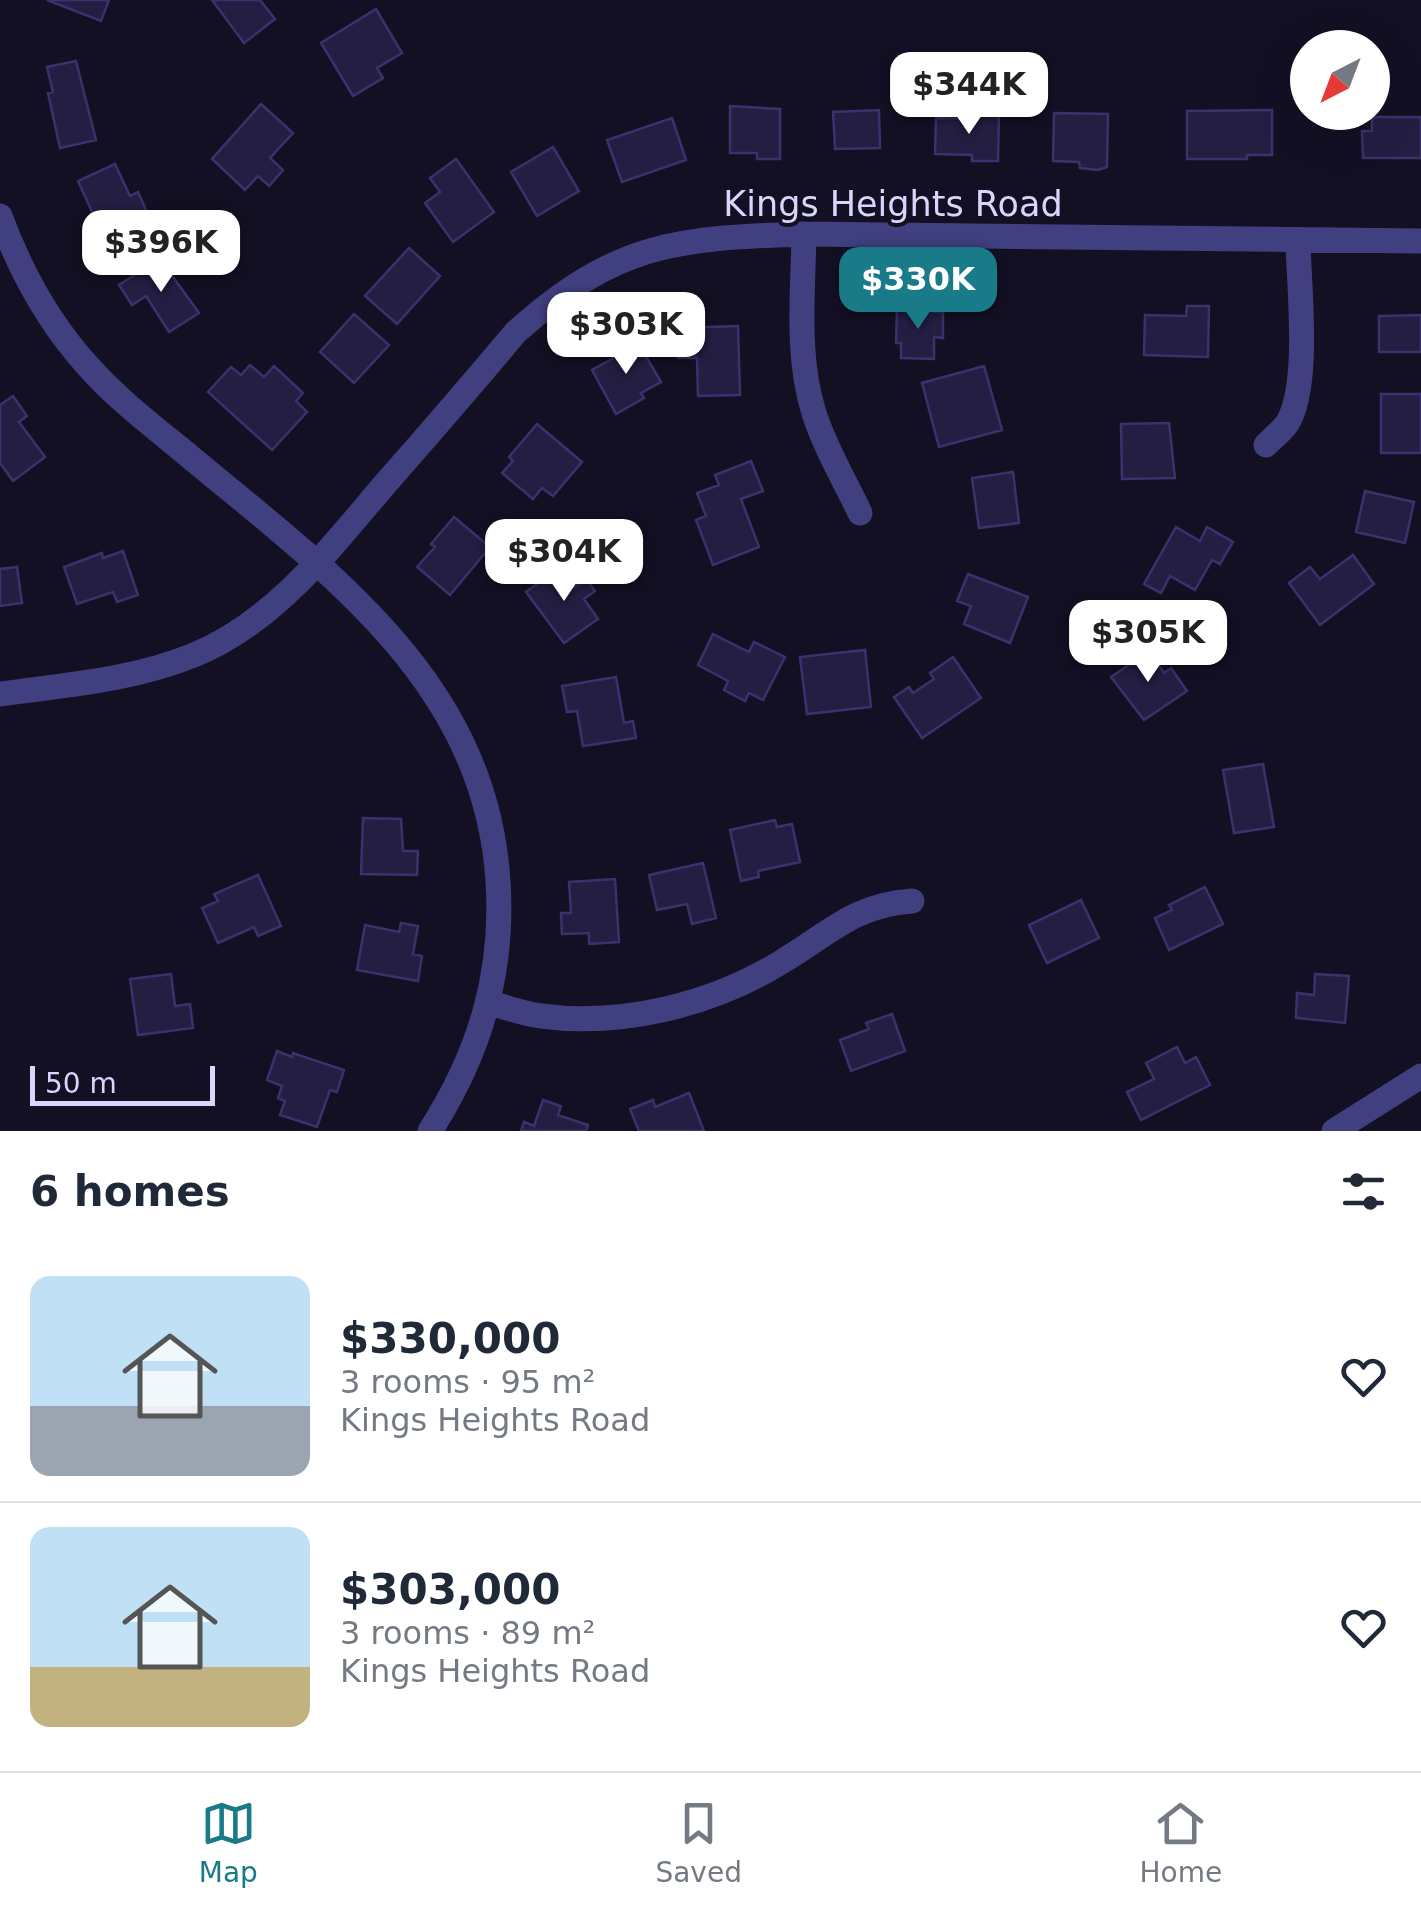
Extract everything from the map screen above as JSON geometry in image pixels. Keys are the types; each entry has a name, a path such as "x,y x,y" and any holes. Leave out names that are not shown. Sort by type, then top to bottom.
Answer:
{"street":[{"path":"0,216 32,287 86,364 118,397 317,563 392,634 449,715 472,760 490,818 498,880 499,951 489,1003 461,1077 430,1131"},
{"path":"804,234 802,342 810,396 826,444 860,513"},
{"name":"Kings Heights Road","path":"0,694 163,667 236,633 272,606 317,563 516,332 576,284 626,258 669,244 721,236 804,234 1421,241"},
{"path":"1266,445 1287,424 1296,403 1300,370 1298,242"},
{"path":"489,1003 542,1016 592,1017 643,1014 694,1002 742,986 858,912 883,903 912,901"},
{"path":"1334,1131 1421,1076"}],"building":[{"path":"47,0 109,0 101,21"},
{"path":"212,0 260,0 275,19 244,43"},
{"path":"376,9 402,53 377,68 383,78 353,96 321,43"},
{"path":"76,61 96,140 60,148 48,93 53,92 47,67"},
{"path":"261,104 293,133 270,158 283,170 269,186 258,176 245,190 212,159"},
{"path":"730,106 780,109 780,159 757,159 757,153 730,153"},
{"path":"879,110 880,148 835,149 833,112"},
{"path":"1272,110 1272,155 1187,159 1187,111"},
{"path":"974,112 999,112 998,161 972,161 972,155 935,154 936,118 974,119"},
{"path":"1054,113 1108,114 1107,167 1080,168 1079,162 1053,161"},
{"path":"1390,117 1421,117 1421,158 1363,158 1362,131 1390,130"},
{"path":"672,118 686,160 622,182 607,140"},
{"path":"553,147 579,191 537,216 511,172"},
{"path":"456,159 494,212 453,242 425,203 440,192 430,178"},
{"path":"115,164 130,196 138,192 147,212 135,217 142,235 108,247 78,181"},
{"path":"409,248 440,276 397,324 365,296"},
{"path":"160,259 199,313 169,332 146,296 132,305 119,285"},
{"path":"1187,306 1209,306 1208,357 1144,355 1145,315 1186,316"},
{"path":"897,307 934,308 934,312 943,312 943,338 934,337 934,359 901,358 901,343 896,343"},
{"path":"354,314 389,345 354,383 320,352"},
{"path":"1421,315 1421,352 1379,352 1379,316"},
{"path":"738,326 740,395 698,396 697,358 678,358 677,328"},
{"path":"636,339 661,382 641,393 644,398 616,414 592,370"},
{"path":"250,365 264,377 274,366 303,393 296,401 307,412 272,450 208,392 231,367 241,375"},
{"path":"984,366 1002,430 939,447 922,383"},
{"path":"1381,394 1421,394 1421,453 1381,453"},
{"path":"13,396 27,416 19,422 45,457 13,481 0,463 0,405"},
{"path":"1169,423 1175,478 1122,479 1121,424"},
{"path":"537,424 582,462 553,496 542,488 533,499 502,473 513,461 509,457"},
{"path":"751,461 763,491 741,499 759,547 713,565 696,520 706,516 697,493 719,485 715,475"},
{"path":"1013,472 1019,523 979,528 972,478"},
{"path":"1365,491 1414,502 1405,543 1356,532"},
{"path":"454,517 490,547 450,595 417,567"},
{"path":"1176,527 1200,541 1207,527 1233,542 1220,564 1212,560 1195,590 1170,576 1161,593 1144,584"},
{"path":"123,551 138,595 117,602 113,592 77,604 64,567 102,553 103,558"},
{"path":"1353,555 1374,584 1320,625 1289,583 1310,567 1320,579"},
{"path":"17,567 22,603 0,606 0,569"},
{"path":"560,567 575,587 586,579 595,591 584,599 598,619 564,643 526,592"},
{"path":"968,574 1028,597 1010,643 964,624 971,606 957,601"},
{"path":"713,634 749,652 754,642 785,657 763,700 749,693 745,701 724,690 728,681 698,665"},
{"path":"865,650 871,707 807,714 800,657"},
{"path":"1149,651 1164,673 1171,668 1187,691 1144,720 1111,677"},
{"path":"953,657 981,698 922,738 894,697 909,687 913,693 934,679 930,673"},
{"path":"616,677 624,723 633,721 636,738 583,746 577,711 567,712 562,686"},
{"path":"1263,764 1274,827 1234,833 1223,770"},
{"path":"363,818 401,819 403,851 418,851 417,875 361,874"},
{"path":"775,820 777,827 792,824 800,862 758,871 759,877 741,881 730,830"},
{"path":"703,863 716,918 692,924 687,904 657,910 649,875"},
{"path":"258,875 281,926 258,936 254,927 218,943 202,908 218,901 214,894"},
{"path":"615,879 619,942 589,944 589,933 562,934 561,913 571,913 569,882"},
{"path":"1205,887 1223,924 1169,950 1155,918 1172,910 1169,905"},
{"path":"1081,900 1099,938 1047,963 1029,925"},
{"path":"401,923 418,926 413,954 422,956 418,981 357,970 365,925 399,932"},
{"path":"171,974 175,1006 190,1004 193,1028 138,1035 130,979"},
{"path":"1315,974 1349,976 1345,1023 1296,1018 1297,993 1314,995"},
{"path":"892,1014 905,1051 851,1071 840,1040 869,1029 866,1023"},
{"path":"1177,1047 1185,1063 1196,1057 1210,1085 1141,1120 1127,1092 1154,1079 1146,1063"},
{"path":"277,1051 344,1070 337,1092 330,1090 317,1127 280,1115 285,1101 278,1098 282,1086 267,1080"},
{"path":"689,1093 704,1131 639,1131 630,1109 653,1100 655,1107"},
{"path":"543,1100 561,1106 558,1115 588,1125 586,1131 521,1131 524,1122 534,1126"}]}
